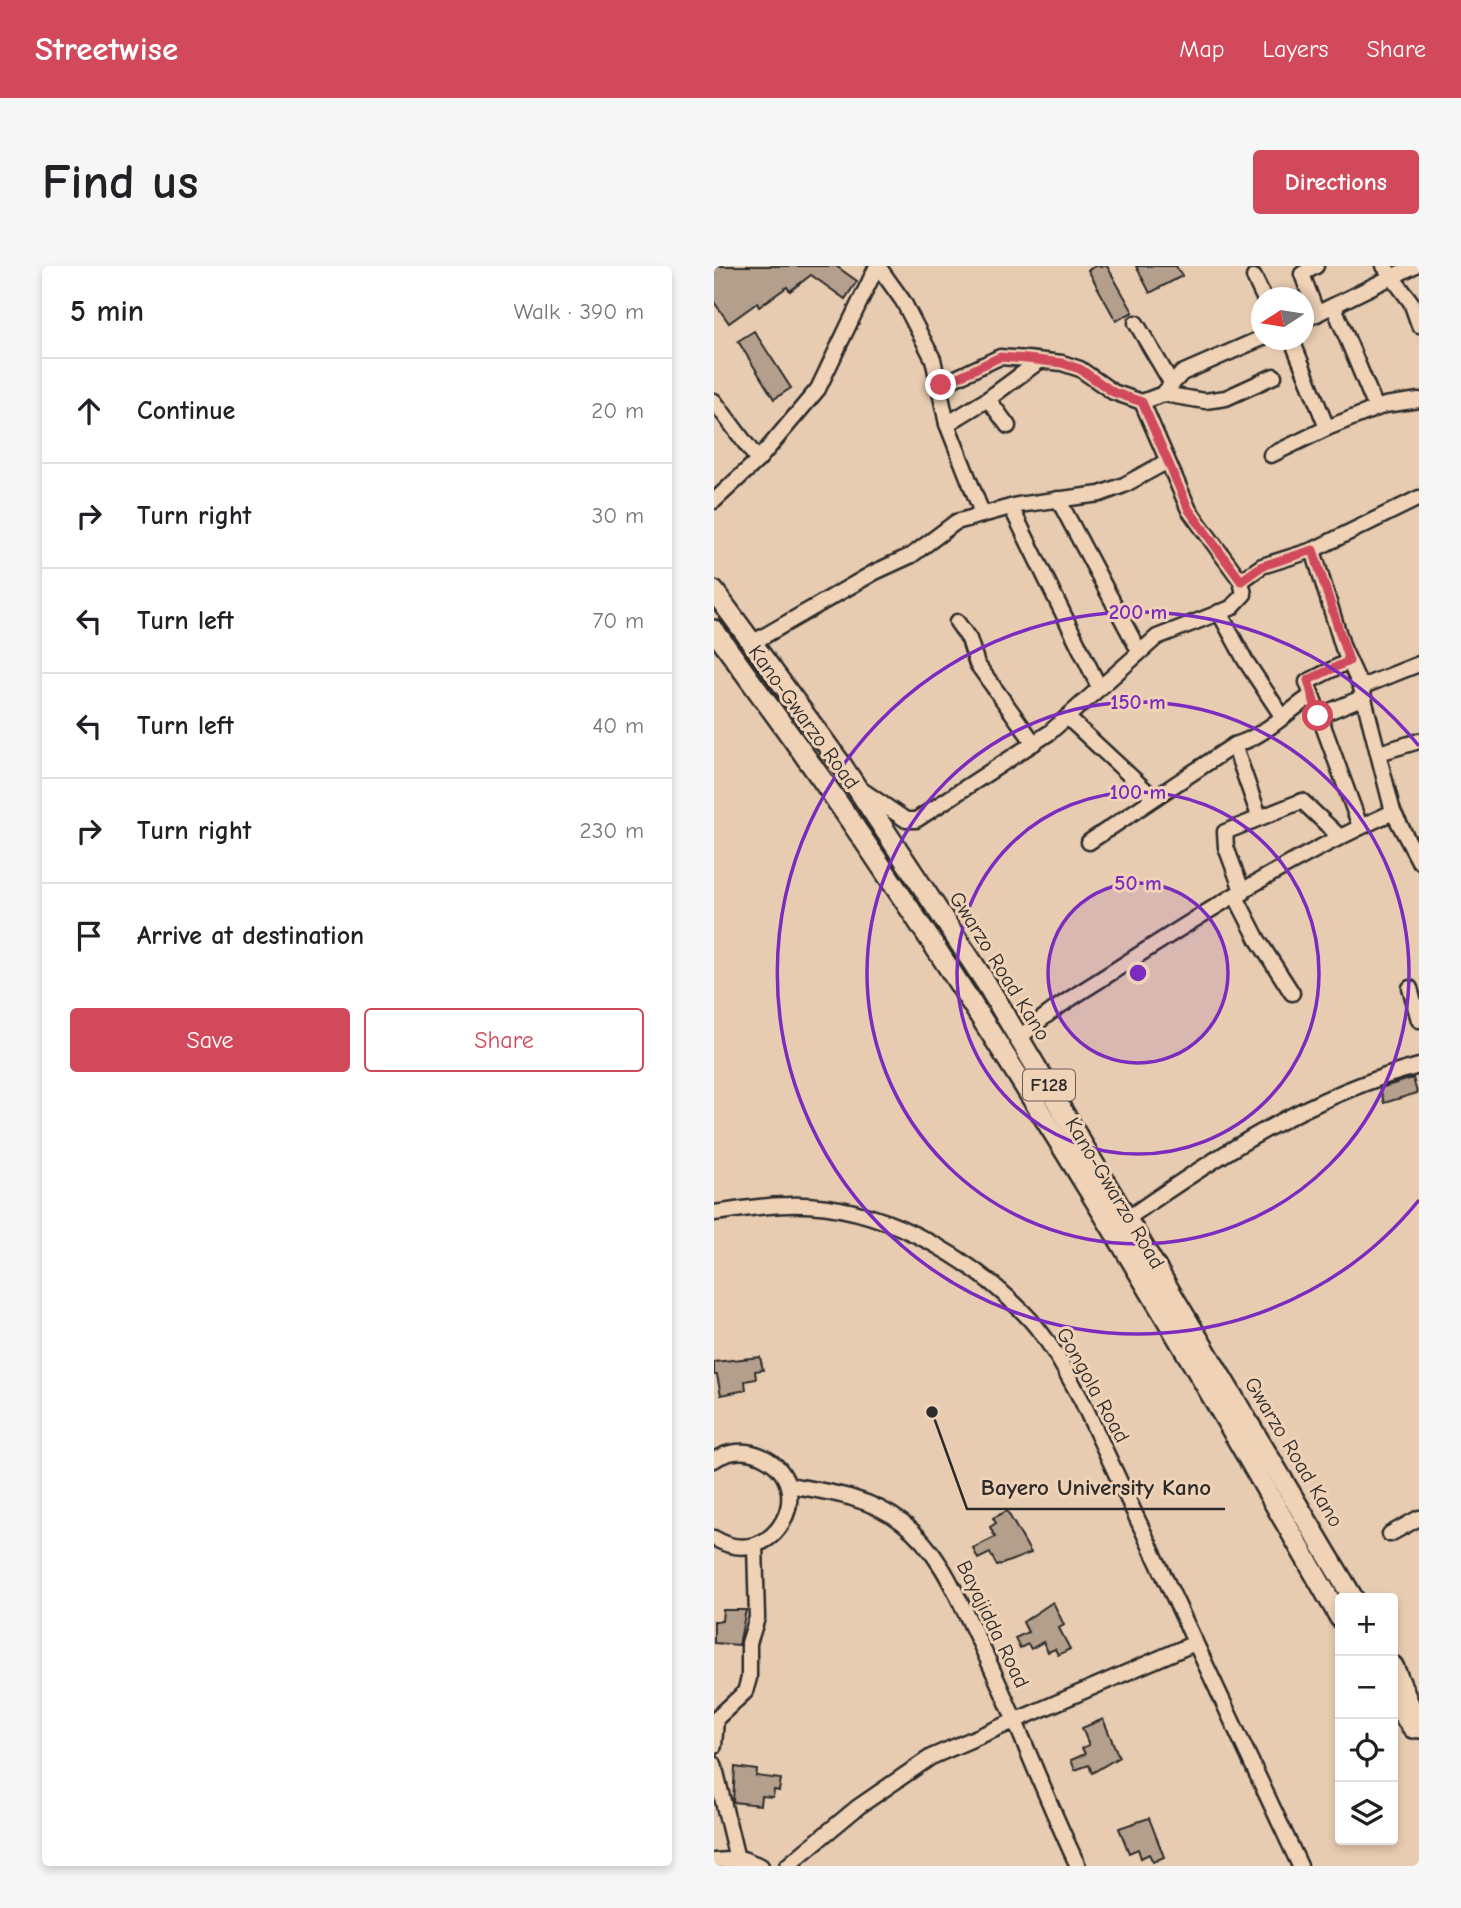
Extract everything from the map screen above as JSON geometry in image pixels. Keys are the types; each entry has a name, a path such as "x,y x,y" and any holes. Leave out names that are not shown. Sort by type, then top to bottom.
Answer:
{"main road":[{"name":"Gwarzo Road Kano","path":"714,591 855,785 986,983 1350,1593"},
{"name":"Kano-Gwarzo Road","path":"714,630 834,797 1026,1091 1176,1336 1335,1609"},
{"path":"1398,1678 1419,1728"},
{"path":"1398,1707 1419,1736"}],"street":[{"path":"714,501 758,460 818,389 877,266 903,301 933,359 941,385 947,424 982,513"},
{"path":"1304,287 1302,274 1316,266"},
{"path":"1384,266 1411,302 1418,319"},
{"path":"1314,315 1395,278 1414,266"},
{"path":"1254,277 1259,287"},
{"path":"1334,307 1376,408"},
{"path":"1136,323 1168,389 1205,401 1226,398 1274,376"},
{"path":"941,385 1000,357 1062,363 1080,369 1113,392 1142,402 1168,389 1182,373 1251,343"},
{"path":"1296,350 1327,428"},
{"path":"947,424 988,399 1038,362"},
{"path":"988,399 1008,426"},
{"path":"1270,455 1376,408 1419,400"},
{"path":"714,401 758,460"},
{"path":"855,785 906,820 916,820 1034,743 1157,637 1231,608 1240,600 1244,594 1241,581 1189,510 1142,402"},
{"path":"752,643 875,572 912,555 956,522 1011,506 1100,494 1124,485 1166,462"},
{"path":"1241,581 1262,566 1313,550 1419,498"},
{"path":"1058,499 1139,651"},
{"path":"1011,506 1099,687"},
{"path":"1313,550 1349,661 1362,692 1393,812 1419,861"},
{"path":"1219,612 1245,660 1282,716"},
{"path":"957,622 969,639 977,664 1034,743"},
{"path":"1349,661 1308,680 1318,716 1360,826"},
{"path":"1318,716 1419,664"},
{"path":"1089,842 1234,745 1245,742 1311,696"},
{"path":"1067,717 1154,798"},
{"path":"1379,753 1419,741"},
{"path":"1234,745 1259,816"},
{"path":"1292,993 1258,940 1239,895 1226,847 1225,832 1259,816 1302,801 1340,837"},
{"path":"1019,1039 1039,1019 1170,935 1340,837 1393,812"},
{"path":"1410,988 1419,1020"},
{"path":"1128,1218 1190,1176 1295,1113 1343,1090 1419,1066"},
{"name":"Gongola Road","path":"714,1213 790,1205 866,1216 942,1248 995,1287 1024,1314 1062,1364 1300,1866"},
{"path":"714,1460 738,1451 753,1452 768,1459 788,1485 787,1515 780,1528 755,1545 740,1547 714,1538"},
{"name":"Bayajidda Road","path":"788,1485 840,1493 901,1521 919,1537 947,1576 1016,1720 1078,1866"},
{"path":"1390,1534 1419,1518"},
{"path":"714,1746 716,1719 745,1692 749,1678 749,1643 758,1618 755,1545"},
{"path":"788,1866 898,1778 931,1757 1195,1643"},
{"path":"714,1765 737,1859"},
{"path":"714,1861 737,1859 761,1866"}],"building":[{"path":"714,266 836,266 857,281 845,299 811,275 790,291 787,287 759,307 757,303 729,323 714,302"},
{"path":"1096,266 1107,266 1133,312 1116,321 1088,270"},
{"path":"1136,266 1176,266 1182,276 1150,293"},
{"path":"754,331 791,388 774,399 738,341"},
{"path":"1413,1078 1417,1093 1384,1103 1380,1088"},
{"path":"760,1357 763,1370 755,1371 756,1379 745,1381 746,1390 721,1395 717,1375 714,1375 714,1362"},
{"path":"1007,1511 1031,1553 997,1566 990,1553 978,1559 973,1548 995,1537 990,1527 996,1523 993,1518"},
{"path":"1053,1602 1064,1625 1059,1628 1070,1649 1058,1655 1055,1649 1048,1652 1043,1642 1031,1649 1028,1644 1020,1648 1015,1638 1028,1632 1023,1622"},
{"path":"723,1610 746,1610 739,1645 714,1643 714,1621 722,1621"},
{"path":"1103,1719 1119,1757 1092,1773 1089,1765 1075,1770 1071,1760 1085,1754 1082,1748 1089,1745 1082,1728"},
{"path":"735,1767 757,1770 756,1776 781,1779 779,1791 774,1790 773,1797 761,1796 760,1805 733,1802"},
{"path":"1149,1818 1164,1857 1153,1862 1149,1854 1141,1858 1138,1849 1129,1853 1119,1828"}],"place":[{"name":"Bayero University Kano","path":"932,1412"}],"route":[{"path":"941,385 1000,357 1049,361 1080,369 1113,392 1142,402 1189,510 1241,581 1262,566 1313,550 1349,661 1308,680 1318,716"}]}
